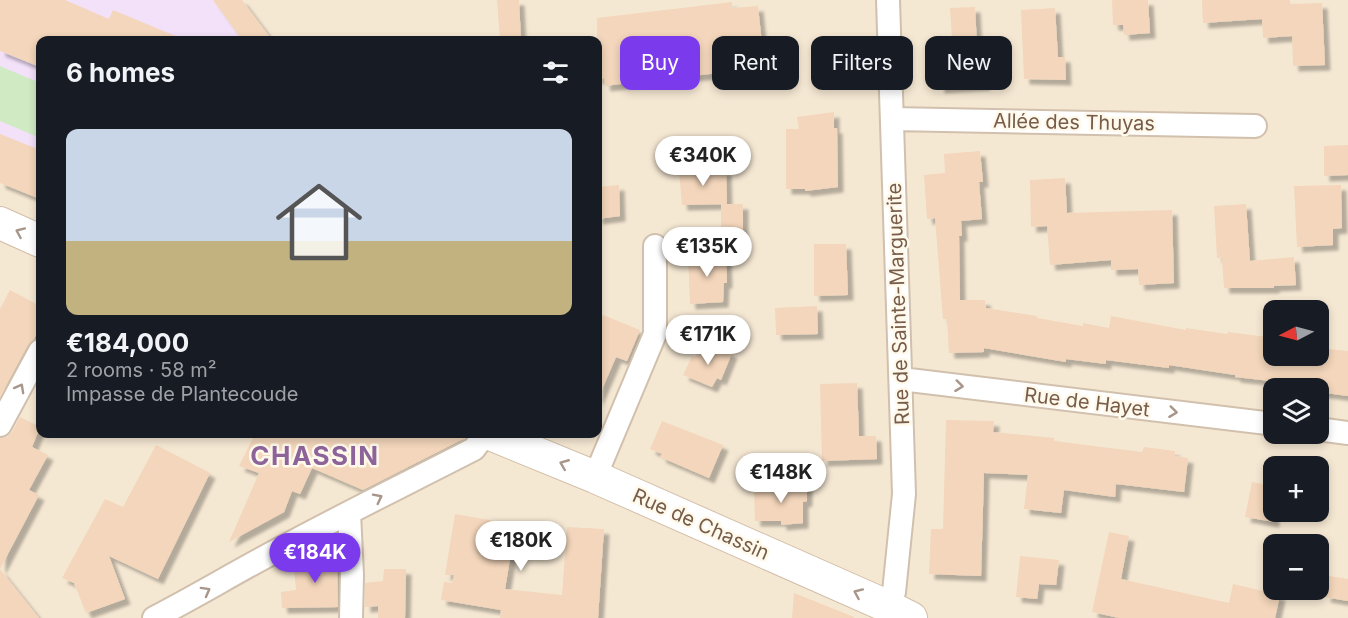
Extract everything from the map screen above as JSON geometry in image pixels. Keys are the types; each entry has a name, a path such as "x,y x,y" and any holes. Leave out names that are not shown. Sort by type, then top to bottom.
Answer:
{"street":[{"name":"Rue de Sainte-Marguerite","path":"888,0 904,495 894,592 901,614"},
{"name":"Allée des Thuyas","path":"892,119 1255,126"},
{"path":"0,223 36,239"},
{"path":"595,477 655,334 655,246"},
{"path":"0,425 36,358"},
{"name":"Rue de Hayet","path":"901,379 1263,423"},
{"path":"1329,430 1348,433"},
{"path":"154,618 263,558 474,450 482,438"},
{"name":"Rue de Chassin","path":"500,438 595,477 901,614"},
{"path":"349,513 352,575 351,618"}],"shaded area":[{"path":"0,0 1348,0 1348,618 0,618"},
{"path":"0,0 213,0 239,36 36,36 36,197 0,182"}],"green space":[{"path":"0,66 36,81 36,136 0,121"}],"building":[{"path":"0,0 65,0 109,19 113,10 175,36 36,36 36,65 0,51"},
{"path":"213,0 242,0 269,36 239,36"},
{"path":"497,0 519,0 521,36 500,36"},
{"path":"1112,0 1148,0 1150,33 1124,35 1123,25 1113,25"},
{"path":"1202,0 1290,0 1290,4 1322,3 1325,65 1293,66 1292,36 1263,38 1262,19 1203,23"},
{"path":"732,2 732,8 758,6 761,36 712,36 712,74 700,75 700,36 620,36 620,84 605,86 604,78 602,78 602,36 597,36 597,18"},
{"path":"975,7 977,36 952,36 950,8"},
{"path":"1055,8 1058,57 1065,57 1066,80 1024,79 1021,10"},
{"path":"834,112 834,128 837,128 838,187 805,191 805,189 786,189 786,129 799,129 797,117"},
{"path":"0,134 36,148 36,197 0,183"},
{"path":"1348,145 1348,175 1324,176 1324,146"},
{"path":"980,151 983,182 979,182 982,219 961,221 962,236 959,236 960,300 985,300 986,308 1083,326 1083,323 1109,328 1111,316 1186,330 1186,328 1263,337 1263,366 1329,366 1329,349 1348,351 1348,396 1329,393 1329,378 1263,378 1263,380 1169,365 1169,368 1106,360 1106,364 1066,359 1066,362 984,348 984,352 949,353 947,319 943,319 935,218 927,219 924,175 945,173 944,154"},
{"path":"726,170 727,204 682,205 679,171"},
{"path":"1065,178 1067,213 1172,210 1174,283 1139,285 1138,269 1111,270 1111,260 1050,265 1047,226 1031,227 1030,180"},
{"path":"619,185 620,216 602,218 602,187"},
{"path":"1341,185 1342,228 1333,229 1333,245 1297,247 1294,186"},
{"path":"721,204 743,204 743,235 721,235"},
{"path":"1246,204 1250,261 1294,257 1296,285 1274,286 1274,288 1224,288 1222,257 1217,258 1214,206"},
{"path":"814,244 846,244 848,295 814,296"},
{"path":"726,253 727,283 724,283 723,302 690,304 688,255"},
{"path":"10,290 36,304 36,335 28,345 0,397 0,309"},
{"path":"817,306 818,334 776,335 775,308"},
{"path":"603,315 640,330 627,361 616,357 602,389"},
{"path":"713,345 732,353 721,380 717,378 712,387 683,375 692,356 695,357 698,353 707,357"},
{"path":"857,383 859,436 876,436 877,459 822,461 820,384"},
{"path":"20,417 36,425 36,437 32,447 48,455 29,490 39,495 0,569 0,438 7,437 12,432"},
{"path":"946,420 994,421 993,432 1054,438 1054,441 1142,452 1144,447 1175,451 1175,456 1188,458 1184,492 1116,484 1115,497 1064,490 1061,513 1024,509 1028,475 984,473 981,576 929,574 931,529 943,529"},
{"path":"662,421 723,445 709,478 660,457 662,454 650,449"},
{"path":"253,438 465,438 363,490 312,468 300,494 292,491 284,512 229,542 259,473 239,466"},
{"path":"156,445 210,473 158,579 109,556 125,599 86,613 74,583 62,578 105,499 123,507"},
{"path":"807,482 807,501 803,502 803,523 781,525 781,521 755,521 754,490 785,489 785,483"},
{"path":"1252,482 1263,484 1263,520 1245,517"},
{"path":"455,514 500,522 512,528 514,535 505,589 562,595 567,527 604,529 598,618 500,618 501,610 441,600 444,582 452,583 454,575 445,575"},
{"path":"1109,532 1129,536 1121,579 1229,603 1233,584 1263,591 1263,600 1279,600 1275,618 1119,618 1092,612"},
{"path":"337,550 338,607 282,608 281,592 296,590 294,567 324,553"},
{"path":"1020,556 1059,560 1056,585 1039,584 1037,599 1016,597"},
{"path":"0,569 39,618 0,618"},
{"path":"384,569 406,569 405,618 378,618 378,606 365,607 365,583 383,581"},
{"path":"1329,576 1348,579 1348,601 1329,598"},
{"path":"794,593 854,617 854,618 792,618"}],"district":[{"name":"CHASSIN","path":"315,456"}]}
